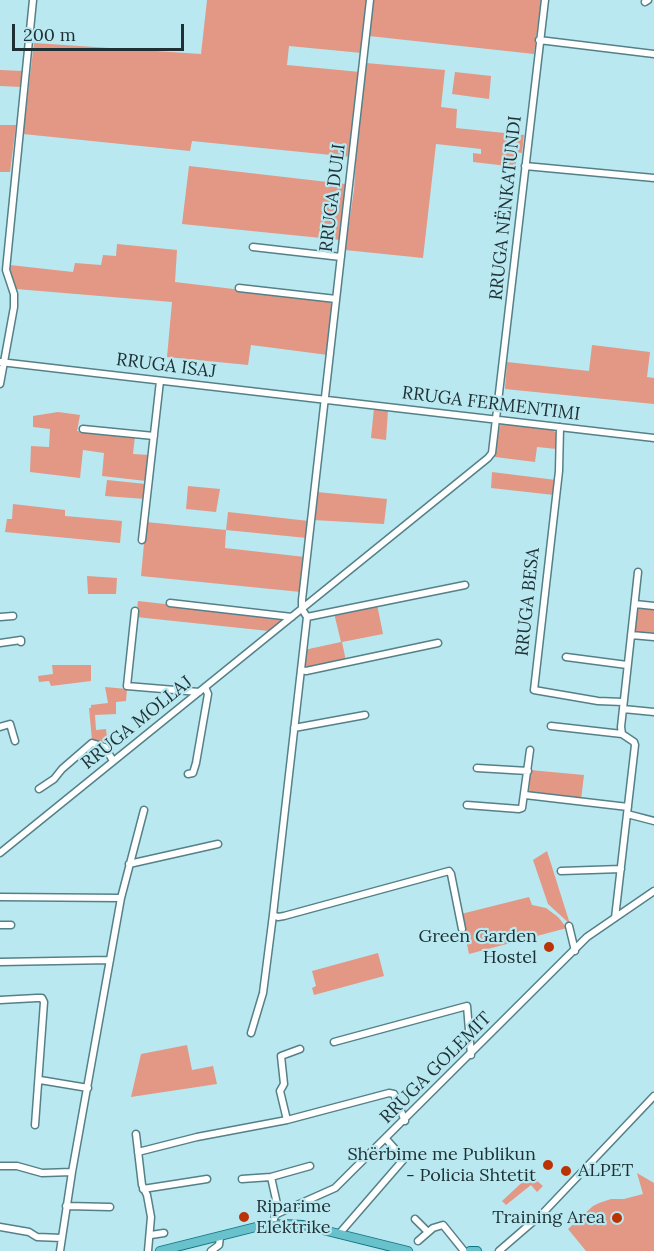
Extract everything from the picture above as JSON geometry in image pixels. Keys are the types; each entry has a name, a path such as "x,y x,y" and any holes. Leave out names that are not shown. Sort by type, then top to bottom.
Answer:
{"main road":[{"path":"160,1251 174,1250 220,1236 273,1224 303,1225 408,1251"},
{"path":"470,1251 477,1251"}],"street":[{"path":"0,384 14,300 6,270 33,0"},
{"name":"RRUGA DULI","path":"302,609 370,0"},
{"name":"RRUGA NËNKATUNDI","path":"497,419 545,0"},
{"path":"539,40 654,54"},
{"path":"525,166 654,178"},
{"path":"253,247 341,257"},
{"path":"239,288 336,299"},
{"name":"RRUGA ISAJ","path":"2,362 325,400"},
{"path":"142,540 160,381"},
{"name":"RRUGA FERMENTIMI","path":"325,400 654,438"},
{"name":"RRUGA MOLLAJ","path":"0,853 488,458 492,453 497,419"},
{"name":"RRUGA BESA","path":"561,427 559,471 534,690 623,705"},
{"path":"83,429 154,436"},
{"path":"622,734 623,705 638,572"},
{"path":"307,617 465,585"},
{"path":"170,603 292,617"},
{"path":"635,604 654,606"},
{"path":"251,1033 263,993 273,915 307,617 302,609"},
{"path":"135,610 127,686 202,690 208,694 196,763 193,773 188,774"},
{"path":"0,617 13,615"},
{"path":"631,635 654,638"},
{"path":"0,642 21,640 21,642"},
{"path":"301,670 306,671 438,643"},
{"path":"566,657 627,665"},
{"path":"623,705 654,712"},
{"path":"294,728 365,715"},
{"path":"0,727 10,724 15,741"},
{"path":"551,726 622,734 634,741 615,918"},
{"path":"39,789 54,779 92,743 105,747 113,761"},
{"path":"467,806 519,809 522,807 530,750"},
{"path":"477,768 528,771"},
{"path":"525,795 628,807"},
{"path":"60,1251 121,898 144,810"},
{"path":"627,814 654,821"},
{"path":"129,864 218,844"},
{"path":"561,871 621,869"},
{"path":"273,915 280,917 448,871 451,872 462,929"},
{"name":"RRUGA GOLEMIT","path":"279,1213 335,1188 587,938 654,891"},
{"path":"0,897 121,898"},
{"path":"0,925 11,925"},
{"path":"569,926 575,951"},
{"path":"0,962 110,960"},
{"path":"0,1000 42,998 44,1002 35,1125"},
{"path":"334,1042 466,1006 471,1055"},
{"path":"287,1120 280,1091 284,1084 281,1056 300,1049"},
{"path":"40,1080 88,1088"},
{"path":"138,1152 197,1137 287,1120 392,1093 405,1121"},
{"path":"499,1251 548,1208 654,1096"},
{"path":"136,1134 143,1189 149,1204 151,1234 147,1244 148,1251"},
{"path":"339,1234 404,1159 386,1138"},
{"path":"0,1166 17,1166 42,1173 72,1172"},
{"path":"242,1179 271,1177 310,1166"},
{"path":"271,1177 279,1213 275,1215 273,1224"},
{"path":"143,1189 207,1179"},
{"path":"66,1206 110,1207"},
{"path":"415,1219 427,1231"},
{"path":"418,1241 433,1227 443,1226 464,1251"},
{"path":"0,1227 29,1232 38,1237 62,1238"},
{"path":"151,1234 164,1233"},
{"path":"211,1251 219,1245 220,1236"}],"shaded area":[{"path":"207,0 368,0 362,53 289,46 287,65 360,72 351,157 192,141 190,151 23,134 34,43 201,54"},
{"path":"374,0 541,0 534,54 369,36"},
{"path":"366,63 445,70 441,107 457,109 456,128 524,135 522,153 516,152 516,167 473,162 473,153 481,154 481,149 436,144 423,258 345,250 354,190"},
{"path":"0,70 24,71 22,87 0,86"},
{"path":"455,72 491,76 489,99 452,94"},
{"path":"0,125 16,125 10,172 0,172"},
{"path":"189,166 345,184 347,185 341,240 182,224"},
{"path":"117,244 177,250 175,282 334,301 328,355 251,345 248,365 167,357 172,302 16,289 10,274 10,265 73,272 75,263 101,265 103,255 116,256"},
{"path":"592,345 650,352 647,377 654,378 654,404 505,389 507,362 589,371"},
{"path":"374,408 388,410 386,440 371,438"},
{"path":"58,412 80,415 77,431 135,436 133,454 150,455 146,481 102,476 104,453 83,450 80,478 30,472 31,446 49,447 50,429 33,427 33,416"},
{"path":"504,423 553,430 559,436 557,449 537,447 535,462 495,457 499,429"},
{"path":"492,472 556,480 554,495 491,488"},
{"path":"107,480 146,484 145,499 105,496"},
{"path":"188,486 220,489 216,512 186,509"},
{"path":"317,492 387,499 384,524 313,520"},
{"path":"13,504 65,510 65,516 122,521 120,543 5,532 7,519 12,519"},
{"path":"228,512 309,521 307,538 226,530"},
{"path":"146,522 226,530 225,548 305,557 301,592 141,576"},
{"path":"87,576 117,578 116,594 88,594"},
{"path":"138,601 284,619 269,631 136,617"},
{"path":"377,604 383,634 342,642 346,661 305,668 303,666 304,650 341,642 334,613"},
{"path":"641,606 654,608 654,636 633,633 637,609"},
{"path":"52,665 91,665 91,681 51,686 49,681 39,682 38,676 53,674"},
{"path":"105,687 127,689 126,701 116,702 116,714 95,715 96,730 106,729 108,745 92,740 89,708 91,705 108,703"},
{"path":"530,770 584,775 581,800 529,793"},
{"path":"547,851 570,924 548,904 533,860"},
{"path":"529,897 532,905 546,908 567,928 469,954 461,914"},
{"path":"378,953 384,976 314,995 312,988 316,986 312,971"},
{"path":"187,1045 192,1070 213,1066 217,1084 131,1097 141,1054"},
{"name":"Training Area","path":"637,1173 654,1183 654,1251 586,1251 568,1229 599,1203 643,1194"},
{"path":"530,1175 543,1186 537,1192 531,1185 506,1205 502,1201"}],"place":[{"name":"Green Garden Hostel","path":"549,947"},
{"name":"Shërbime me Publikun - Policia Shtetit","path":"548,1165"},
{"name":"ALPET","path":"566,1171"},
{"name":"Riparime Elektrike","path":"244,1217"},
{"name":"Training Area","path":"617,1218"}]}
